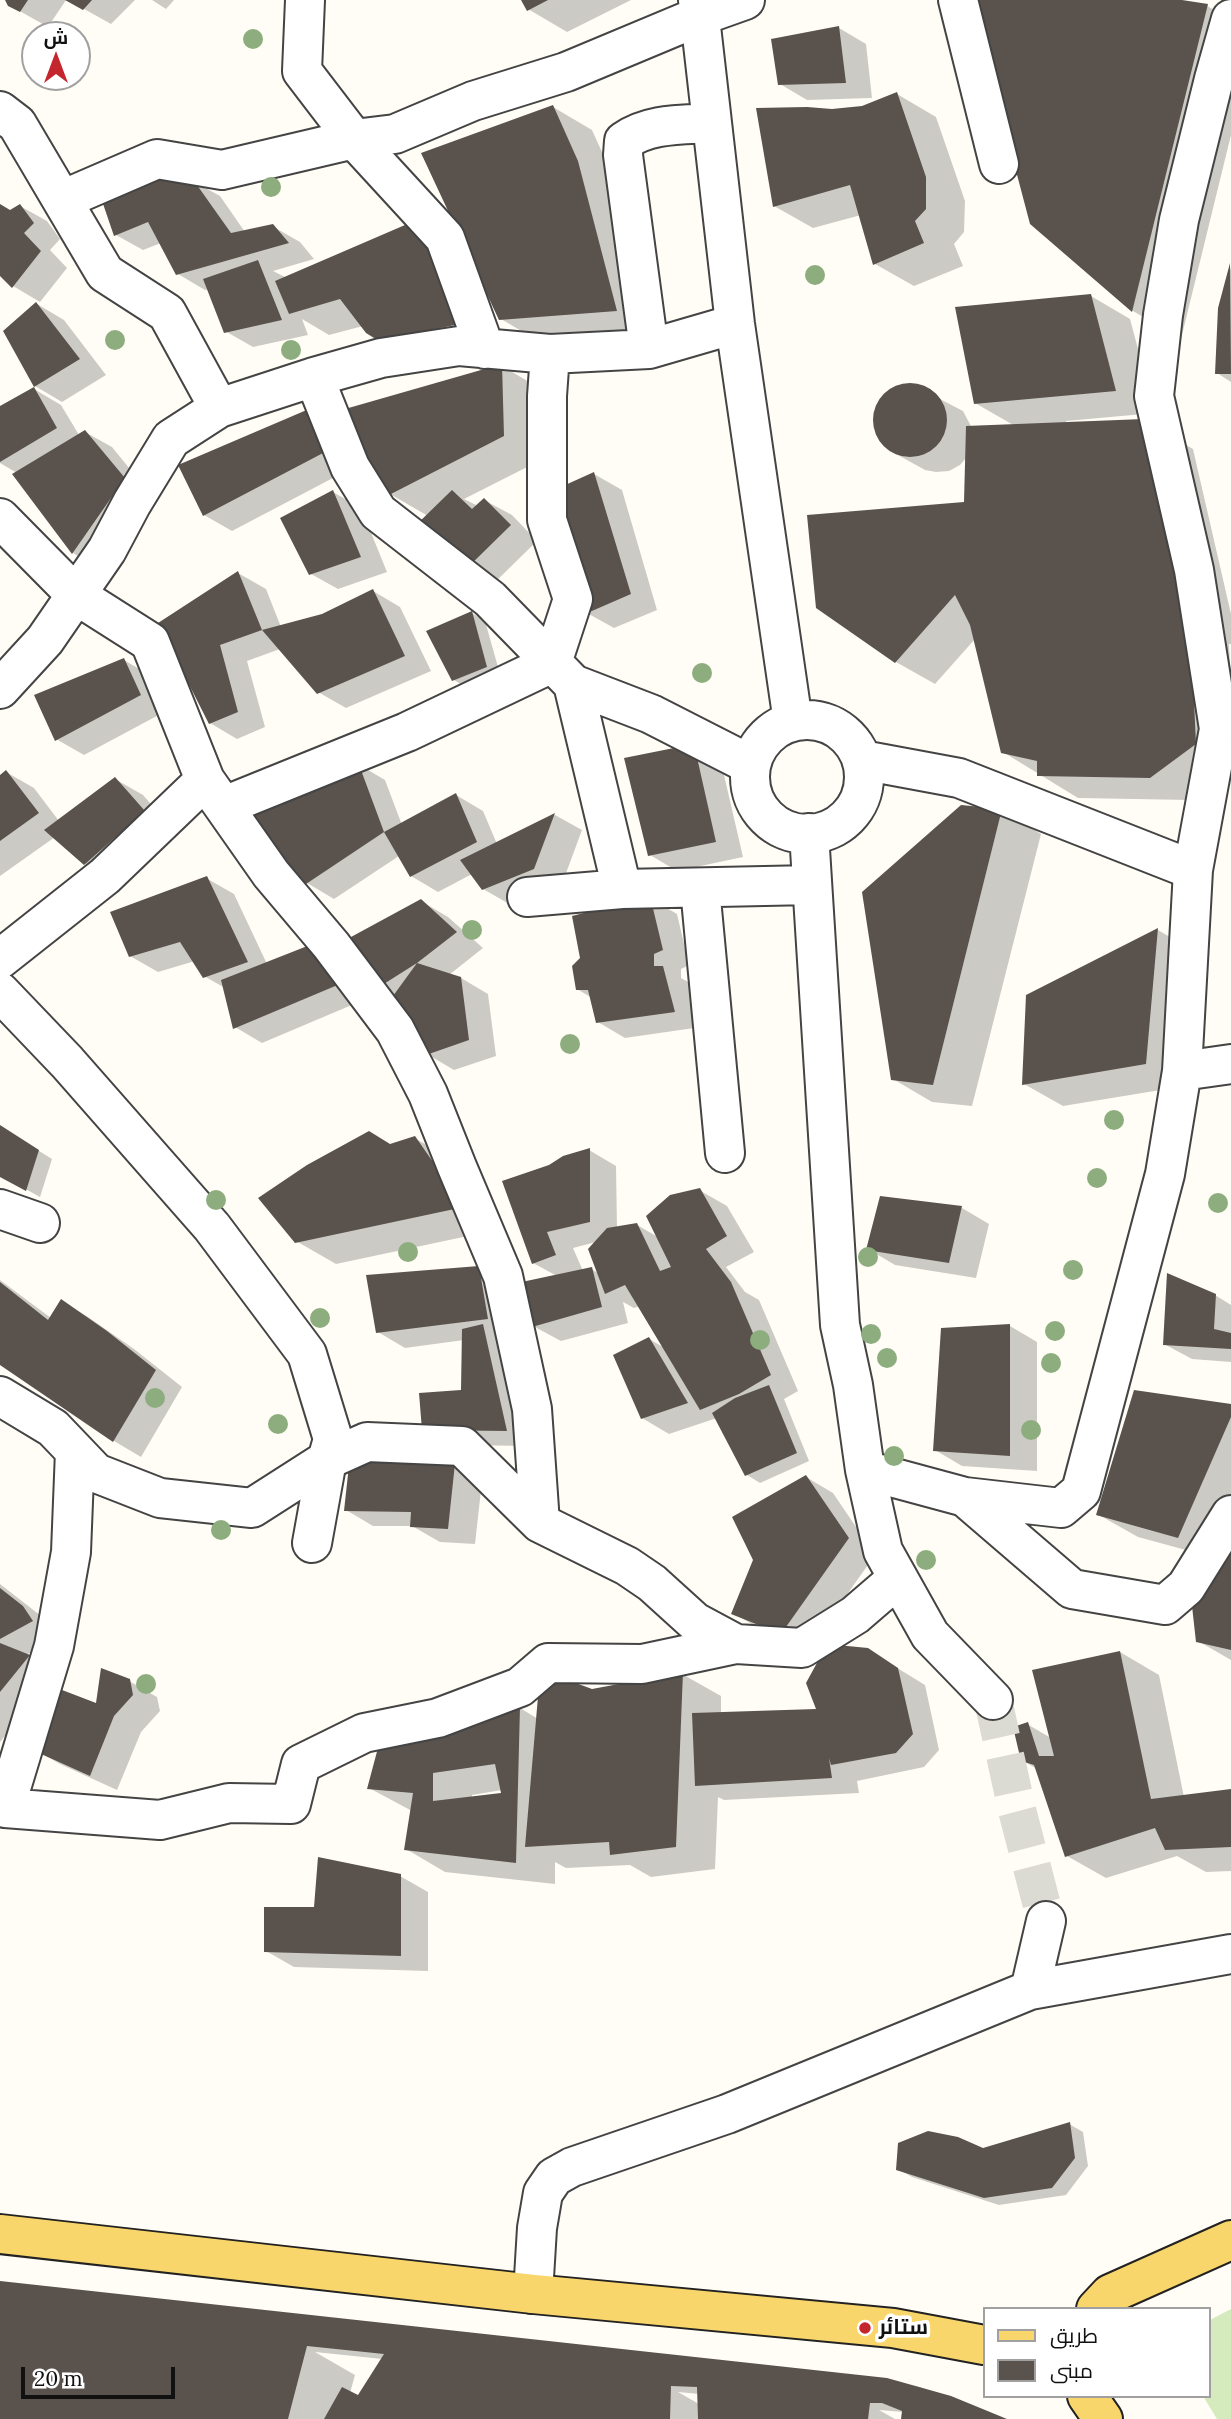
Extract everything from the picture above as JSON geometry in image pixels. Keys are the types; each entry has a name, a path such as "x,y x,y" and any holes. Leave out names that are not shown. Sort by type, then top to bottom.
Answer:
{"main road":[{"path":"0,2234 533,2294 893,2328 982,2344"},
{"path":"1098,2307 1110,2294 1231,2240"}],"street":[{"path":"305,0 302,71 354,139 445,237 485,349"},
{"path":"62,200 157,159 222,170 354,139 395,134 473,101 566,72 699,8 746,0"},
{"path":"958,0 999,164"},
{"path":"699,8 735,324 793,722"},
{"path":"865,1470 965,1497 1061,1508 1081,1491 1165,1174 1182,1071 1193,870 1225,724 1194,570 1154,396 1163,315 1179,220 1222,81 1231,19"},
{"path":"0,111 17,124 105,273 167,313 219,408"},
{"path":"649,349 623,155 624,142 637,132 658,126 712,123"},
{"path":"0,689 46,640 107,550 132,503 172,439 219,408 381,358 459,346 550,354 649,349 735,324"},
{"path":"550,354 547,396 547,520 573,600 563,674 622,889"},
{"path":"314,377 350,467 378,512 490,600 563,674 651,714 751,765"},
{"path":"1,521 76,595 150,642 215,793 271,874 331,945 395,1030 428,1094 503,1276 532,1409 540,1523"},
{"path":"0,959 215,793 407,732 563,674"},
{"path":"810,720 827,723 848,738 862,760 864,777 861,794 853,810 841,822 826,831 791,831 776,825 763,813 754,798 750,782 751,765 756,751 766,737 793,722 810,720"},
{"path":"862,760 959,778 1193,870"},
{"path":"808,833 840,1325 853,1385 865,1470 883,1551 898,1578 930,1635 993,1700"},
{"path":"527,897 622,889 812,885"},
{"path":"700,888 724,1153"},
{"path":"0,992 68,1062 212,1227 307,1354 333,1439 312,1544"},
{"path":"1182,1071 1231,1064"},
{"path":"0,1209 40,1223"},
{"path":"0,1396 53,1428 96,1473 160,1499 252,1508 327,1460 367,1441 462,1446 540,1523 627,1566 652,1583 695,1622 736,1644"},
{"path":"75,1451 71,1552 54,1646 2,1805 160,1820 229,1804 291,1804 301,1763 364,1733 438,1718 520,1687 548,1663 642,1664 736,1644 802,1648 855,1615 898,1578"},
{"path":"965,1497 1072,1588 1165,1605 1186,1587 1231,1515"},
{"path":"1030,1990 1045,1921"},
{"path":"533,2294 537,2228 543,2193 554,2177 572,2167 727,2115 1030,1990 1231,1954"}],"green space":[{"path":"1231,2309 1231,2419 1217,2419 1204,2398 1210,2398 1210,2320"}],"building":[{"path":"5,0 28,0 20,12 8,6"},
{"path":"65,0 92,0 83,10"},
{"path":"521,0 548,0 527,11"},
{"path":"971,0 1182,0 1208,4 1132,312 1030,224"},
{"path":"839,26 846,83 778,85 771,39"},
{"path":"897,92 926,177 926,209 915,221 924,243 873,265 850,185 773,207 756,108 832,109 862,106"},
{"path":"553,105 578,161 617,311 499,320 421,153"},
{"path":"143,168 192,178 231,233 273,224 289,243 176,275 148,222 114,236 99,192"},
{"path":"0,204 10,210 20,204 34,223 24,233 41,251 12,288 0,276"},
{"path":"405,225 437,254 459,324 379,341 366,333 340,299 289,314 275,281"},
{"path":"258,260 282,320 224,333 203,279"},
{"path":"1230,263 1231,374 1215,374 1218,308"},
{"path":"1091,294 1116,391 974,404 955,307"},
{"path":"36,302 80,359 34,387 3,331"},
{"path":"502,364 504,436 389,495 338,411"},
{"path":"910,383 931,389 941,399 947,420 941,441 931,451 910,457 889,451 879,441 873,420 879,399 889,389"},
{"path":"34,387 57,428 0,462 0,406"},
{"path":"309,409 325,452 203,516 178,465"},
{"path":"1144,419 1190,616 1196,744 1150,778 1037,776 1037,761 1001,753 970,625 955,595 895,663 816,608 807,515 964,502 966,426"},
{"path":"85,430 125,478 72,554 12,474"},
{"path":"594,472 631,594 585,614 552,491"},
{"path":"333,490 361,557 309,575 280,518"},
{"path":"452,490 472,509 484,498 511,525 461,574 414,527"},
{"path":"238,571 262,630 220,645 238,712 209,724 158,623"},
{"path":"373,589 405,656 317,694 262,630 322,614"},
{"path":"472,611 487,667 452,681 426,631"},
{"path":"124,658 141,695 55,741 34,695"},
{"path":"694,744 716,842 648,856 624,758"},
{"path":"358,762 384,832 306,884 264,834 245,803"},
{"path":"6,770 39,813 0,841 0,775"},
{"path":"115,777 145,811 84,865 44,830"},
{"path":"456,793 477,842 410,877 384,832"},
{"path":"961,805 1002,809 933,1085 891,1080 862,892"},
{"path":"555,813 534,869 482,890 460,860"},
{"path":"207,876 248,962 203,978 180,942 129,957 110,912"},
{"path":"650,896 663,950 654,954 654,966 663,966 675,1012 596,1023 588,990 576,990 572,966 580,958 572,916"},
{"path":"421,899 457,932 417,963 379,987 351,937"},
{"path":"1158,928 1146,1064 1022,1085 1026,995"},
{"path":"315,943 340,984 233,1029 221,980"},
{"path":"417,963 461,977 469,1040 426,1055 393,996"},
{"path":"0,1125 39,1150 26,1191 0,1177"},
{"path":"369,1131 390,1144 415,1136 464,1207 295,1243 258,1198 307,1165"},
{"path":"590,1148 590,1222 547,1232 556,1255 532,1264 502,1181"},
{"path":"700,1188 727,1236 706,1249 731,1282 771,1375 739,1394 700,1410 625,1285 605,1294 588,1249 607,1228 637,1223 660,1271 671,1267 646,1216 670,1195"},
{"path":"880,1196 962,1206 949,1263 866,1250"},
{"path":"479,1266 488,1319 376,1333 366,1275"},
{"path":"592,1267 602,1307 532,1327 517,1283"},
{"path":"1167,1273 1216,1294 1214,1329 1231,1333 1231,1349 1163,1345"},
{"path":"0,1282 48,1320 61,1299 156,1370 113,1442 0,1365"},
{"path":"483,1324 507,1431 422,1430 419,1393 461,1390 462,1329"},
{"path":"1010,1324 1010,1456 933,1451 941,1328"},
{"path":"649,1337 688,1403 641,1419 613,1355"},
{"path":"769,1385 797,1453 745,1476 712,1413 735,1398"},
{"path":"1134,1390 1231,1404 1231,1417 1178,1538 1096,1515"},
{"path":"456,1454 448,1529 410,1527 411,1512 344,1511 350,1456"},
{"path":"806,1475 849,1538 781,1634 731,1614 753,1560 732,1517"},
{"path":"1231,1534 1231,1650 1196,1642 1192,1606"},
{"path":"0,1588 23,1606 33,1621 0,1639"},
{"path":"0,1643 30,1655 0,1692"},
{"path":"837,1645 868,1648 898,1668 913,1734 896,1753 831,1765 829,1758 832,1778 695,1786 692,1713 816,1709 806,1683 818,1661"},
{"path":"1120,1651 1151,1799 1231,1789 1231,1847 1165,1850 1155,1828 1065,1857 1034,1765 1021,1761 1013,1727 1028,1722 1039,1756 1054,1756 1032,1670"},
{"path":"101,1668 130,1679 133,1695 114,1716 90,1776 30,1749 49,1685 96,1703"},
{"path":"683,1672 676,1847 610,1855 609,1842 525,1847 539,1685 573,1682 592,1689"},
{"path":"520,1707 516,1863 404,1850 413,1793 367,1789 379,1744","holes":["495,1764 501,1793 433,1801 433,1773"]},
{"path":"318,1857 401,1874 401,1956 264,1952 264,1907 314,1907"},
{"path":"1070,2122 1075,2158 1052,2188 984,2198 896,2170 898,2143 928,2131 958,2137 983,2148"},
{"path":"0,2281 887,2378 951,2396 1007,2419 901,2419 902,2411 882,2403 870,2403 868,2419 698,2419 697,2387 671,2386 670,2419 324,2419 342,2387 358,2395 384,2354 307,2346 288,2419 0,2419"}],"tunnel":[{"path":"993,1700 1017,1810 1046,1921"}],"place":[{"name":"ستائر","path":"865,2328"}]}
